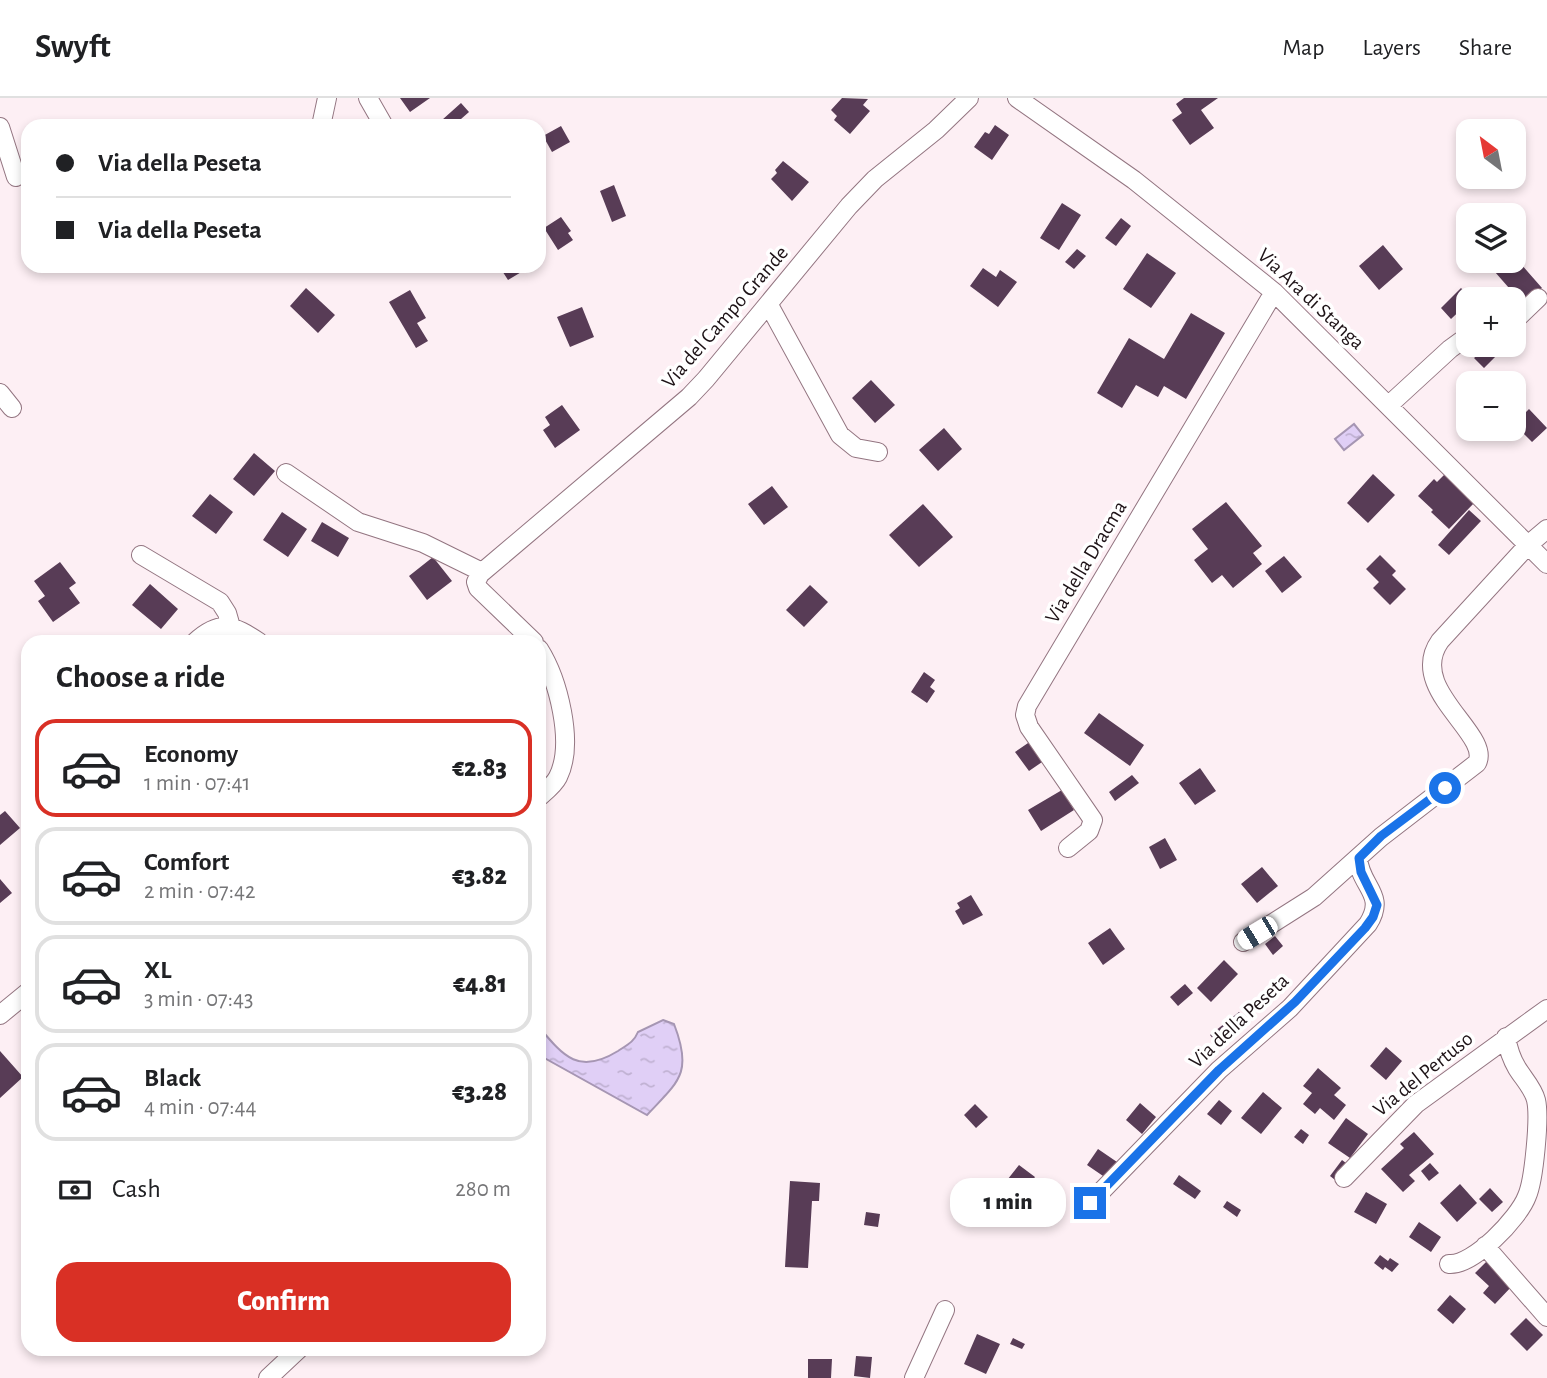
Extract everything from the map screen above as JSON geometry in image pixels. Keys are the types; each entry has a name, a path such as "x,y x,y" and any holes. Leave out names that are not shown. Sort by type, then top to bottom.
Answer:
{"street":[{"path":"322,119 327,98"},
{"path":"368,98 380,119"},
{"name":"Via del Campo Grande","path":"482,572 689,397 864,190 936,130 969,98"},
{"name":"Via Ara di Stanga","path":"1017,98 1134,180 1274,292 1547,564"},
{"path":"0,127 16,177"},
{"name":"Via della Dracma","path":"1068,848 1089,831 1093,820 1029,727 1025,715 1027,706 1274,292"},
{"path":"1526,310 1538,298"},
{"path":"769,305 840,435 856,448 878,452"},
{"path":"1389,405 1456,344"},
{"path":"0,393 12,408"},
{"path":"286,473 352,519 423,543 482,572 476,582 478,588 527,635"},
{"path":"1243,942 1309,900 1381,836 1469,771 1479,759 1478,746 1439,689 1432,667 1433,653 1440,641 1528,545 1547,530"},
{"path":"141,555 219,602 227,613 231,626"},
{"path":"205,635 214,629 231,626 247,635"},
{"path":"546,664 561,706 564,730 559,773 553,785 546,791"},
{"name":"Via della Peseta","path":"1090,1203 1219,1070 1290,1008 1368,924 1377,905 1361,872 1359,858"},
{"path":"0,1015 21,998"},
{"name":"Via del Pertuso","path":"1344,1178 1416,1104 1547,1009"},
{"name":"Via del Pertuso","path":"1449,1264 1458,1265 1466,1261 1485,1246 1515,1216 1527,1197 1537,1122 1536,1098 1514,1062 1506,1037"},
{"path":"1485,1246 1547,1317"},
{"path":"914,1378 945,1310"},
{"path":"268,1378 292,1356"}],"water":[{"path":"1354,424 1363,435 1344,450 1335,439"},
{"path":"663,1020 674,1024 682,1054 680,1075 675,1084 647,1115 546,1059 546,1035 556,1047 573,1059 593,1062 618,1051 632,1041 638,1032"}],"building":[{"path":"400,98 430,98 410,112"},
{"path":"842,98 868,99 863,105 870,111 850,134 834,120 837,116 831,110"},
{"path":"1184,98 1218,98 1201,110 1214,128 1190,145 1172,120 1182,113 1176,104"},
{"path":"461,103 469,112 461,119 443,119"},
{"path":"995,125 1009,135 992,160 974,147 985,132 989,134"},
{"path":"561,126 570,142 552,152 546,141 546,134"},
{"path":"783,161 809,182 792,201 771,179"},
{"path":"614,185 626,216 612,222 600,191"},
{"path":"1062,203 1081,215 1059,250 1040,238"},
{"path":"561,217 571,231 568,233 573,240 558,250 546,227"},
{"path":"1121,218 1131,226 1116,246 1105,238"},
{"path":"1383,245 1403,269 1379,290 1359,266"},
{"path":"1077,249 1086,256 1074,269 1065,262"},
{"path":"1147,253 1176,273 1151,308 1123,289"},
{"path":"983,268 996,277 1000,270 1017,282 998,307 970,286"},
{"path":"1526,270 1542,288 1526,301 1526,287 1508,287 1496,273 1526,273"},
{"path":"504,273 520,273 508,280"},
{"path":"306,288 335,315 318,333 290,306"},
{"path":"410,290 426,318 417,323 428,341 416,348 389,302"},
{"path":"1456,293 1456,314 1451,319 1441,308"},
{"path":"582,307 594,337 570,347 557,317"},
{"path":"1191,313 1225,333 1186,399 1164,386 1158,397 1136,385 1122,408 1097,393 1129,338 1164,359"},
{"path":"1475,357 1495,357 1484,368"},
{"path":"871,380 895,405 875,423 852,398"},
{"path":"562,405 580,430 555,448 543,430 550,425 545,417"},
{"path":"1529,409 1547,428 1532,442 1526,436 1526,412"},
{"path":"944,428 962,449 938,471 919,450"},
{"path":"254,453 275,471 254,496 233,479"},
{"path":"1373,474 1395,495 1368,523 1347,503"},
{"path":"1445,474 1475,502 1449,529 1418,496 1434,479 1437,482"},
{"path":"772,486 788,507 764,525 748,504"},
{"path":"210,494 233,512 216,534 192,516"},
{"path":"1226,502 1262,546 1253,553 1262,564 1233,588 1222,575 1212,583 1194,560 1208,549 1192,529"},
{"path":"923,504 953,537 919,567 889,535"},
{"path":"1469,510 1481,521 1449,555 1438,545"},
{"path":"282,512 307,529 288,557 263,540"},
{"path":"322,522 349,538 338,557 311,541"},
{"path":"1380,555 1396,571 1392,575 1406,589 1390,605 1373,588 1379,582 1366,569"},
{"path":"1284,556 1302,577 1282,593 1265,571"},
{"path":"433,557 452,581 427,600 409,576"},
{"path":"60,562 76,583 69,588 80,603 53,622 38,601 45,596 34,581"},
{"path":"150,584 178,609 161,629 132,605"},
{"path":"810,585 828,602 804,627 786,610"},
{"path":"924,672 935,680 930,687 935,691 927,703 911,692"},
{"path":"1099,713 1144,745 1130,766 1084,733"},
{"path":"1031,741 1045,760 1029,771 1015,752"},
{"path":"1200,768 1216,791 1195,805 1179,783"},
{"path":"1132,775 1139,783 1115,801 1109,792"},
{"path":"1062,790 1074,810 1041,831 1028,810"},
{"path":"5,811 20,828 0,845 0,815"},
{"path":"1165,838 1177,860 1160,869 1149,847"},
{"path":"1262,867 1278,886 1257,903 1241,884"},
{"path":"0,879 12,893 0,903"},
{"path":"971,895 983,915 963,925 955,911 960,908 957,903"},
{"path":"1110,928 1125,949 1103,965 1088,943"},
{"path":"1275,936 1283,946 1273,955 1265,944"},
{"path":"1224,960 1238,974 1211,1002 1197,988"},
{"path":"1185,984 1193,993 1178,1006 1170,997"},
{"path":"1239,1012 1247,1022 1218,1045 1210,1035"},
{"path":"1386,1047 1402,1061 1386,1080 1370,1066"},
{"path":"0,1051 21,1075 21,1079 0,1098"},
{"path":"1318,1068 1341,1088 1334,1095 1346,1105 1334,1120 1320,1108 1315,1114 1303,1104 1312,1093 1303,1086"},
{"path":"1263,1092 1282,1108 1261,1134 1241,1118"},
{"path":"1219,1100 1232,1111 1221,1125 1207,1114"},
{"path":"1140,1103 1156,1117 1142,1134 1126,1120"},
{"path":"975,1104 988,1117 976,1128 964,1115"},
{"path":"1346,1118 1368,1134 1350,1158 1328,1143"},
{"path":"1301,1129 1309,1135 1303,1144 1294,1137"},
{"path":"1414,1132 1434,1154 1409,1175 1415,1181 1403,1192 1381,1169 1404,1148 1400,1144"},
{"path":"1098,1149 1117,1162 1106,1178 1087,1165"},
{"path":"1342,1160 1351,1167 1339,1183 1330,1176"},
{"path":"1430,1163 1439,1173 1429,1181 1421,1171"},
{"path":"1019,1165 1035,1177 1021,1197 1004,1184"},
{"path":"1179,1175 1201,1191 1195,1199 1173,1184"},
{"path":"790,1181 820,1183 819,1201 812,1201 808,1268 785,1267"},
{"path":"1460,1184 1477,1203 1457,1222 1440,1203"},
{"path":"1490,1188 1503,1202 1492,1212 1479,1199"},
{"path":"1366,1192 1387,1204 1376,1224 1354,1212"},
{"path":"1227,1201 1241,1210 1237,1217 1223,1207"},
{"path":"866,1212 880,1214 878,1227 864,1225"},
{"path":"1419,1222 1441,1237 1431,1252 1409,1237"},
{"path":"1380,1255 1399,1264 1392,1272 1385,1267 1383,1270 1374,1263"},
{"path":"1487,1261 1513,1285 1495,1304 1483,1293 1489,1286 1475,1273"},
{"path":"1450,1295 1466,1309 1453,1324 1437,1310"},
{"path":"1526,1318 1543,1335 1527,1351 1510,1334"},
{"path":"977,1334 1000,1344 986,1374 964,1364"},
{"path":"1013,1338 1025,1344 1022,1349 1010,1344"},
{"path":"856,1356 872,1357 870,1378 854,1376"},
{"path":"808,1359 832,1359 831,1378 808,1378"}],"route":[{"path":"1090,1203 1219,1070 1290,1008 1361,933 1373,917 1377,905 1361,872 1359,858 1381,836 1445,788"}]}
